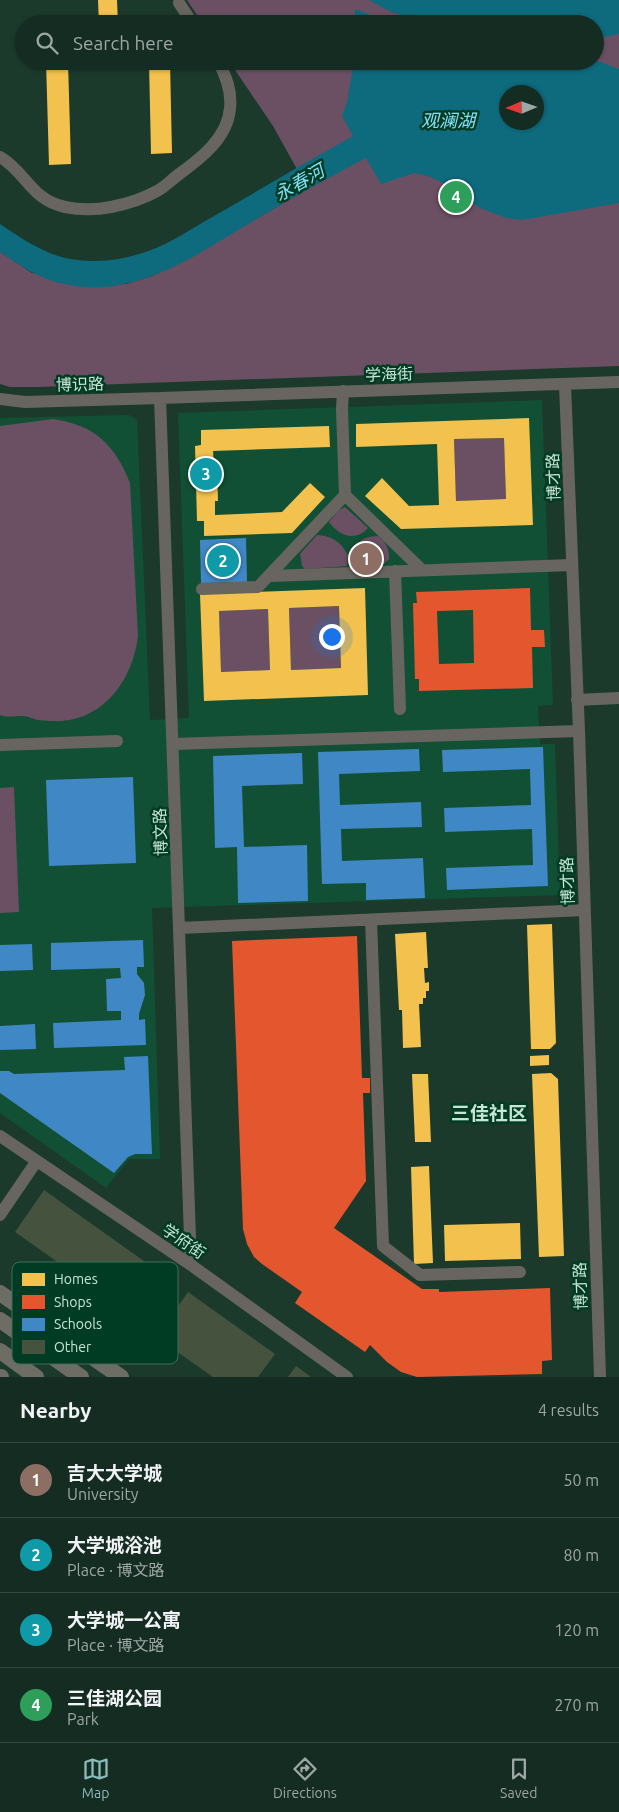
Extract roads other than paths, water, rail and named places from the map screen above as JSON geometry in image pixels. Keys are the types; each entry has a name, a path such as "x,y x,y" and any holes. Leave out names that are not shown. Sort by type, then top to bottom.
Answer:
{"main road":[{"path":"0,1293 12,1301"},
{"path":"0,1320 12,1328"},
{"path":"0,1351 12,1360"},
{"path":"18,1364 36,1377"},
{"path":"63,1364 81,1377"},
{"path":"101,1364 120,1377"}],"street":[{"path":"180,1 188,15"},
{"path":"0,157 49,203 87,210 109,208 128,203 157,191 205,155 225,125 230,110 230,92 222,70"},
{"name":"学海街","path":"160,398 619,382"},
{"name":"博才路","path":"565,384 579,731 600,1377"},
{"path":"343,392 345,496 422,570"},
{"name":"博识路","path":"0,399 25,402 160,398"},
{"name":"博文路","path":"160,398 174,744 191,1266"},
{"path":"202,589 258,587 345,496"},
{"path":"270,576 572,565"},
{"path":"395,572 400,709"},
{"path":"577,700 619,698"},
{"path":"174,744 579,731"},
{"path":"0,745 117,741"},
{"path":"180,928 584,910"},
{"path":"370,920 383,1246 420,1275 520,1272"},
{"name":"学府街","path":"0,1136 191,1266 347,1377"},
{"path":"0,1215 36,1162"}],"water":[{"path":"369,0 619,0 619,34 604,37 604,15 401,15 391,12"},
{"path":"355,9 371,15 355,15"},
{"name":"观澜湖","path":"604,63 619,69 619,203 522,220 506,218 480,208 441,182 428,176 414,173 381,184 366,158 326,179 191,258 167,270 142,279 117,285 91,287 64,284 38,275 0,252 0,224 43,250 61,257 80,260 105,261 157,248 353,136 342,116 347,102 352,70 604,70"}],"place":[{"name":"三佳湖公园","path":"456,197"},
{"name":"大学城一公寓","path":"206,474"},
{"name":"吉大大学城","path":"366,559"},
{"name":"大学城浴池","path":"223,561"}],"district":[{"name":"三佳社区","path":"489,1113"}],"water label":[{"name":"永春河","path":"299,182"}]}
